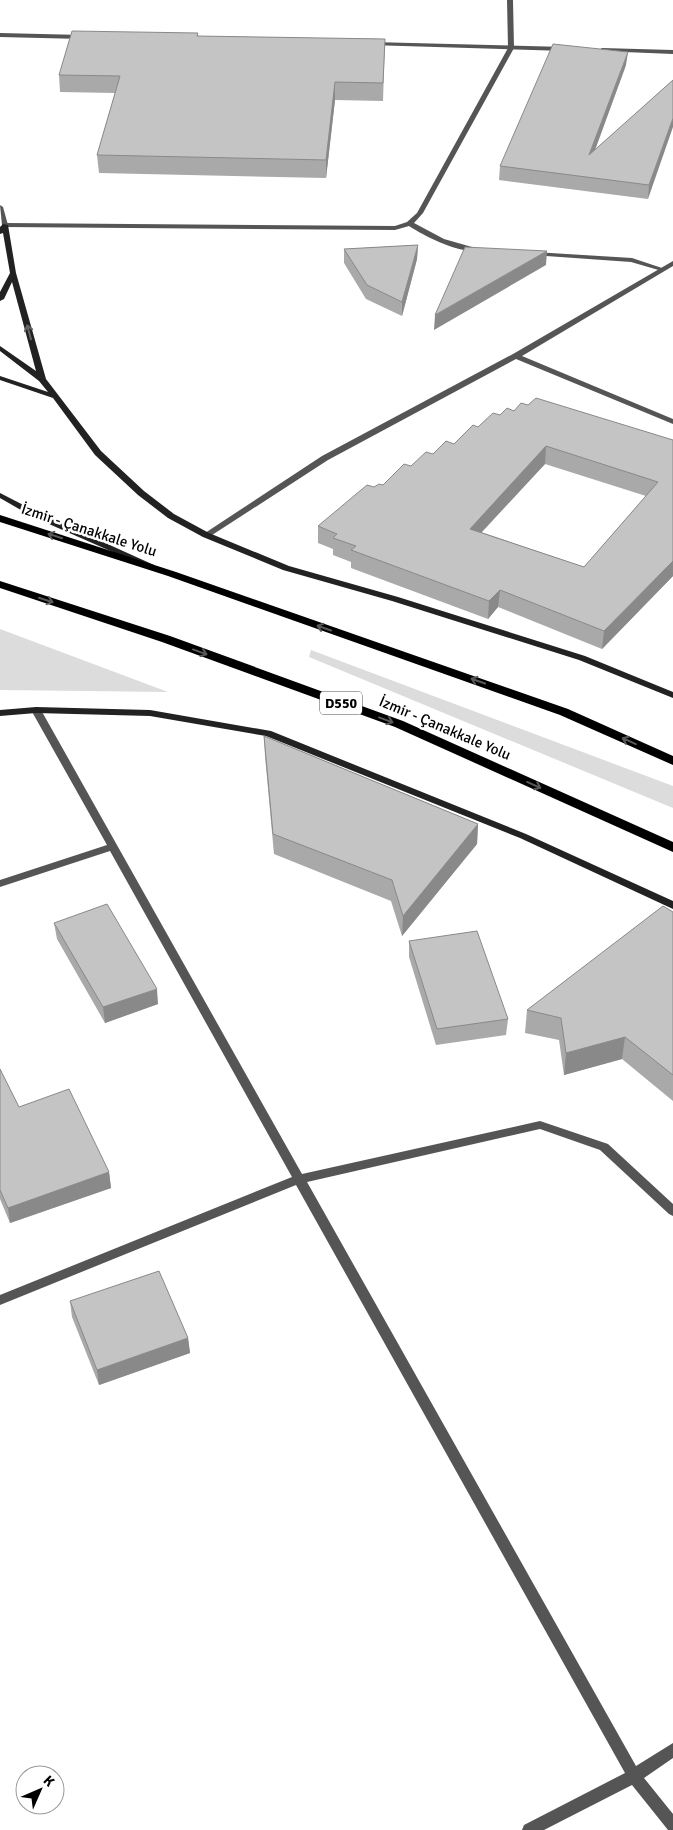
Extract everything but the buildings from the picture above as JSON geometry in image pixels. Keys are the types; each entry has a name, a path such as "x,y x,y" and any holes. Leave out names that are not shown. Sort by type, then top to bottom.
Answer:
{"highway":[{"name":"İzmir - Çanakkale Yolu","path":"0,518 172,574 564,712 673,761"},
{"name":"İzmir - Çanakkale Yolu","path":"0,584 166,639 399,724 673,847"}],"main road":[{"path":"0,232 5,225"},
{"path":"5,225 13,273 42,379"},
{"path":"0,300 13,273"},
{"path":"0,348 42,379 98,453 134,487 171,516 206,535 286,568 395,599 582,658 673,695"},
{"path":"0,378 56,397"},
{"path":"0,495 36,515 172,574"},
{"path":"0,713 36,710 150,713 268,733 523,836 673,905"}],"street":[{"path":"0,206 5,225 394,228 409,223 417,218 420,213 511,48 510,0"},
{"path":"0,35 88,37"},
{"path":"364,44 568,50"},
{"path":"597,50 673,52"},
{"path":"409,223 428,236 442,241 485,250"},
{"path":"527,254 632,260 662,269"},
{"path":"206,535 325,458 516,356 673,263"},
{"path":"516,356 673,422"},
{"path":"36,710 634,1776 673,1826"},
{"path":"0,884 112,847"},
{"path":"0,1300 299,1179 540,1126 604,1147 673,1211"},
{"path":"529,1830 634,1776 673,1750"}],"shaded area":[{"path":"0,629 168,692 0,690"},
{"path":"311,650 673,786 673,808 309,657"}]}
